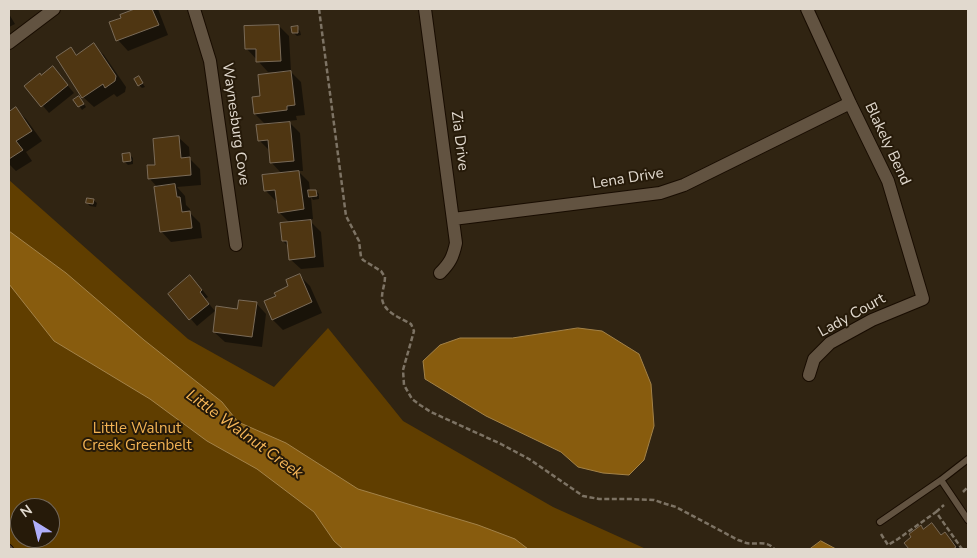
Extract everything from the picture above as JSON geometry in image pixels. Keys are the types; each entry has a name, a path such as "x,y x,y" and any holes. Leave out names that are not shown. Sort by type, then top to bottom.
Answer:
{"street":[{"path":"9,43 54,9"},
{"name":"Waynesburg Cove","path":"194,9 210,61 236,246"},
{"name":"Zia Drive","path":"425,9 456,243 448,266 440,273"},
{"name":"Blakely Bend","path":"807,9 888,181 923,299"},
{"name":"Lena Drive","path":"453,219 660,192 684,184 850,103"},
{"name":"Lady Court","path":"809,375 814,359 830,343 872,320 923,299"}],"lane":[{"path":"880,522 968,459"},
{"path":"941,480 968,520"}],"path":[{"path":"319,9 346,216 359,240 361,257 381,271 385,277 382,296 384,306 387,310 411,324 413,328 414,331 403,370 404,385 412,399 431,412 529,459 583,496 599,499 654,500 676,507 738,540 747,543 766,543 774,549"},
{"path":"963,492 968,487"},
{"path":"881,534 888,545 946,504"},
{"path":"936,512 962,549"}],"green space":[{"name":"Little Walnut Creek Greenbelt","path":"9,180 188,339 274,387 328,328 403,421 553,507 646,549 9,549"}],"water":[{"name":"Little Walnut Creek","path":"9,231 66,273 144,340 222,402 238,422 286,443 358,489 478,525 515,539 528,549 343,549 334,541 314,512 257,469 207,441 150,399 54,341 9,284"},
{"path":"578,328 602,331 639,354 651,384 654,426 644,460 629,475 603,473 578,467 561,452 486,416 425,379 423,361 440,345 460,338 512,338"},
{"path":"821,541 836,549 810,549"}],"building":[{"path":"135,9 152,9 159,25 116,41 109,22 121,18 120,15"},
{"path":"279,25 281,61 256,62 256,49 245,49 244,26"},
{"path":"298,26 298,33 292,33 291,27"},
{"path":"94,43 116,76 115,81 105,88 103,84 82,98 56,57 71,47 76,55"},
{"path":"53,66 68,85 41,107 24,86 40,73 41,75"},
{"path":"291,71 295,105 287,106 287,110 254,114 252,97 260,96 258,75"},
{"path":"139,76 143,83 138,86 134,79"},
{"path":"79,96 84,104 78,107 73,100"},
{"path":"16,107 32,131 16,141 23,150 9,159 9,112"},
{"path":"290,122 294,161 270,163 268,140 258,141 256,125"},
{"path":"179,136 181,158 190,157 191,175 148,179 147,165 155,165 153,139"},
{"path":"130,153 131,161 123,162 122,154"},
{"path":"299,171 304,209 278,213 275,190 264,191 262,175"},
{"path":"175,184 177,197 180,197 182,212 190,211 192,228 160,232 154,187"},
{"path":"308,190 316,190 317,196 309,197"},
{"path":"87,198 94,199 93,204 86,203"},
{"path":"311,220 315,257 289,260 287,241 282,241 280,223"},
{"path":"300,274 312,302 272,320 264,301 276,296 274,293 288,286 286,280"},
{"path":"190,275 202,290 200,292 209,304 189,320 168,294"},
{"path":"239,300 257,302 252,337 213,332 216,306 237,309"},
{"path":"932,523 941,535 945,532 956,547 953,549 909,549 904,543 911,537 909,534 921,525 923,529"}]}
